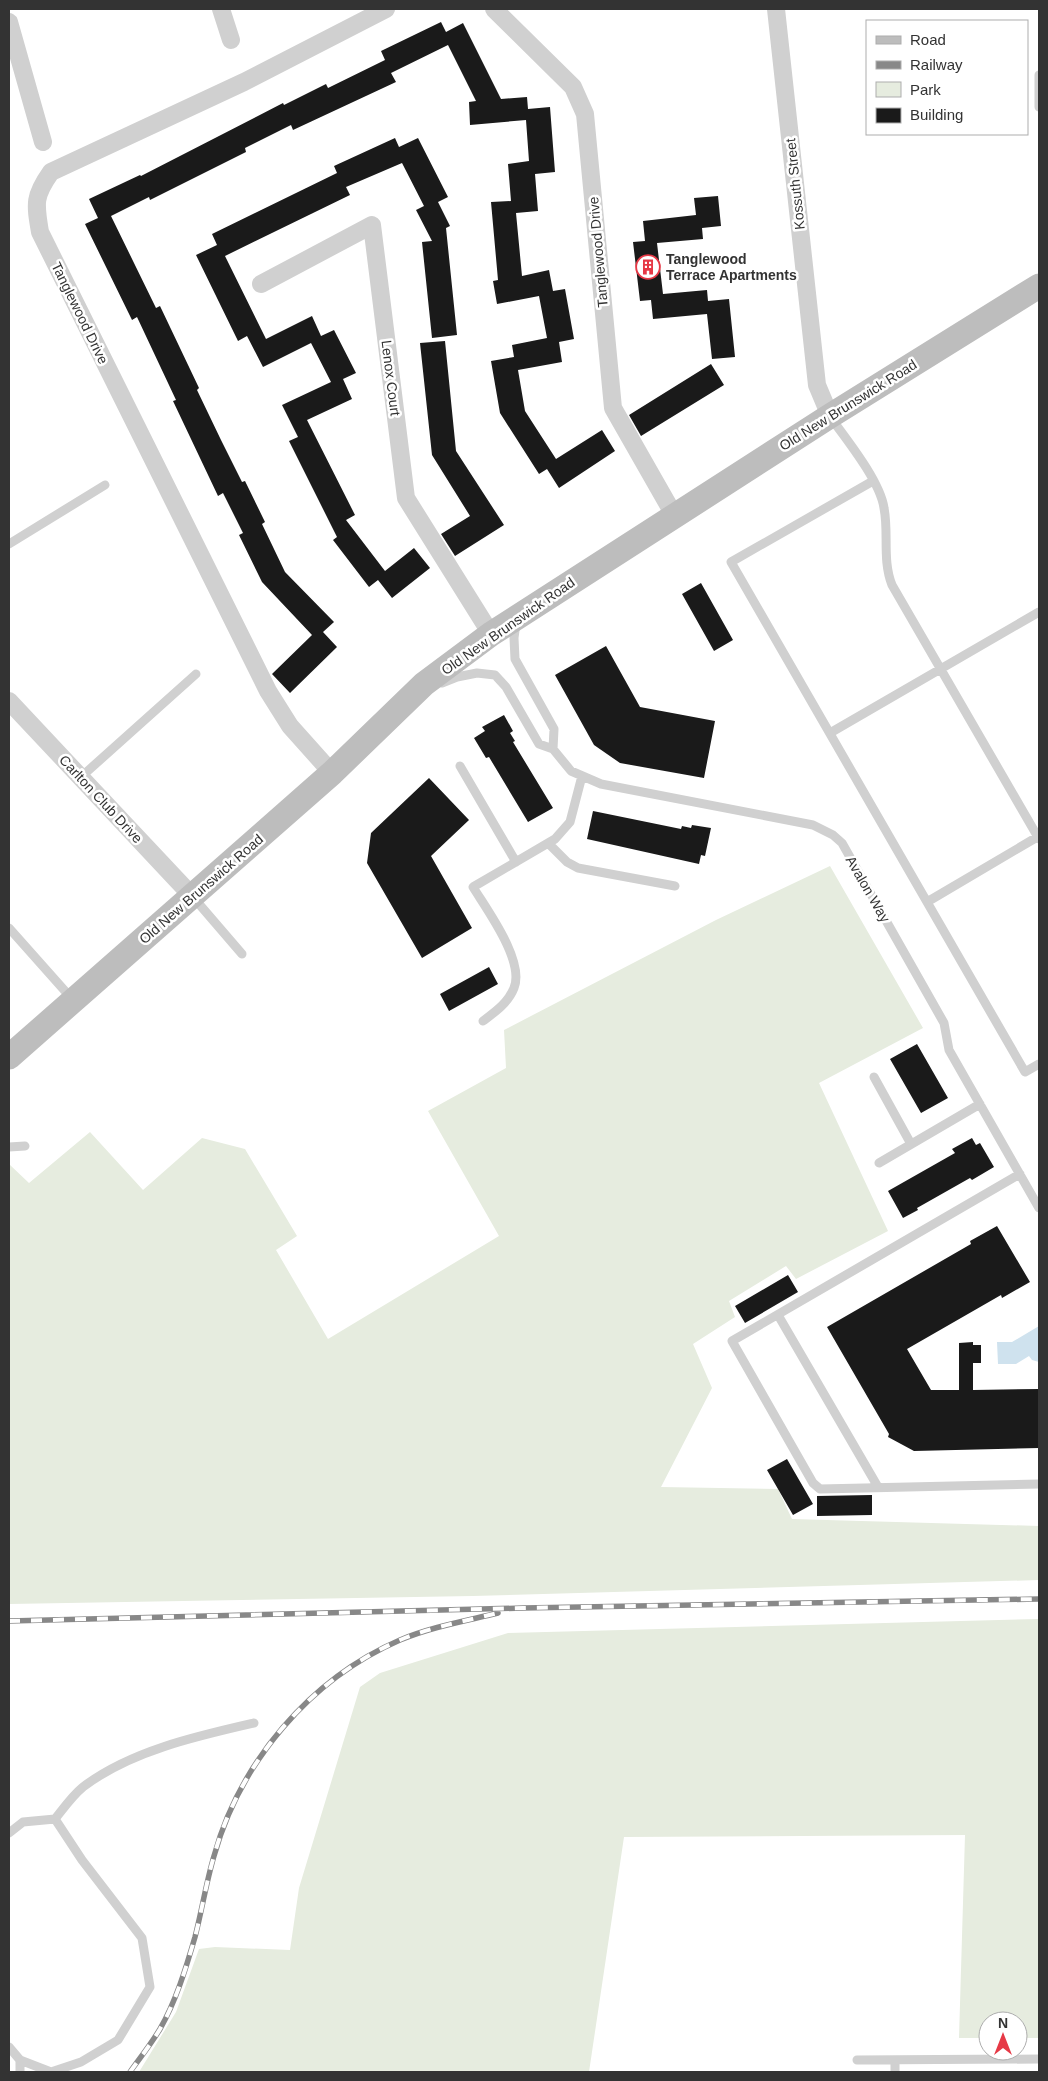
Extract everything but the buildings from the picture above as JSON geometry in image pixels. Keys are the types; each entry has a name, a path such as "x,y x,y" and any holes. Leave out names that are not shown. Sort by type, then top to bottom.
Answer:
{"main road":[{"name":"Old New Brunswick Road","path":"9,1057 332,773 424,684 490,634 830,416 1039,286"}],"street":[{"path":"221,9 231,40"},
{"name":"Tanglewood Drive","path":"332,773 290,726 268,691 40,232 36,208 40,188 51,172 244,82 386,9"},
{"name":"Tanglewood Drive","path":"494,9 573,87 585,114 613,408 674,516"},
{"name":"Kossuth Street","path":"776,9 817,385 830,416"},
{"path":"9,22 43,142"},
{"name":"Lenox Court","path":"261,284 372,225 406,498 490,634"},
{"name":"Carlton Club Drive","path":"9,702 193,897"}],"lane":[{"path":"1039,75 1039,107"},
{"path":"830,416 873,480 884,508 888,575 940,669 1039,838 927,902"},
{"path":"873,480 731,562 1025,1072 1039,1064"},
{"path":"9,544 105,485"},
{"path":"830,733 1039,612"},
{"path":"517,617 514,638 515,659 554,730 553,749"},
{"name":"Avalon Way","path":"412,696 457,677 477,673 495,675 506,687 538,744 553,749 571,771 601,784 813,825 833,834 842,843 944,1023 949,1050 1039,1208"},
{"path":"80,777 196,674"},
{"path":"460,766 516,862"},
{"path":"483,1021 502,1006 514,988 516,968 508,947 473,886 555,840 570,822 582,776"},
{"path":"548,843 567,862 578,868 675,886"},
{"path":"193,897 242,954"},
{"path":"9,928 73,1000"},
{"path":"874,1077 911,1144"},
{"path":"879,1163 980,1104"},
{"path":"9,1147 25,1146"},
{"path":"1020,1174 732,1341 813,1483 820,1489 1039,1484"},
{"path":"778,1315 878,1487"},
{"path":"9,1833 24,1822 55,1819 82,1788 135,1757 208,1733 254,1723"},
{"path":"9,2047 20,2060 51,2072 81,2062 118,2040 150,1987 142,1938 82,1860 55,1819"},
{"path":"856,2060 1039,2059"},
{"path":"20,2060 20,2072"},
{"path":"895,2060 895,2072"}],"green space":[{"path":"830,866 923,1028 819,1083 888,1231 796,1279 786,1266 729,1301 735,1317 693,1344 712,1388 661,1487 778,1489 792,1519 1039,1526 1039,1580 473,1596 9,1604 9,1164 29,1183 90,1132 143,1190 202,1138 245,1149 297,1236 276,1250 328,1339 499,1236 428,1111 506,1068 504,1030 716,920"},
{"path":"1039,1619 1039,2038 1028,2038 1028,2011 978,2011 978,2038 959,2038 965,1835 624,1837 589,2072 139,2072 176,2012 199,1949 215,1947 290,1950 299,1888 360,1687 380,1673 508,1633"}],"water":[{"path":"1039,1326 1039,1362 1032,1360 1029,1356 1016,1364 998,1364 997,1342 1012,1342"}],"railway":[{"path":"9,1621 523,1608 1039,1599"},
{"path":"130,2072 160,2029 176,1996 195,1937 211,1866 226,1821 241,1788 283,1727 308,1701 337,1677 367,1657 400,1640 424,1631 498,1613"}],"place":[{"name":"Tanglewood Terrace Apartments","path":"648,267"}]}
